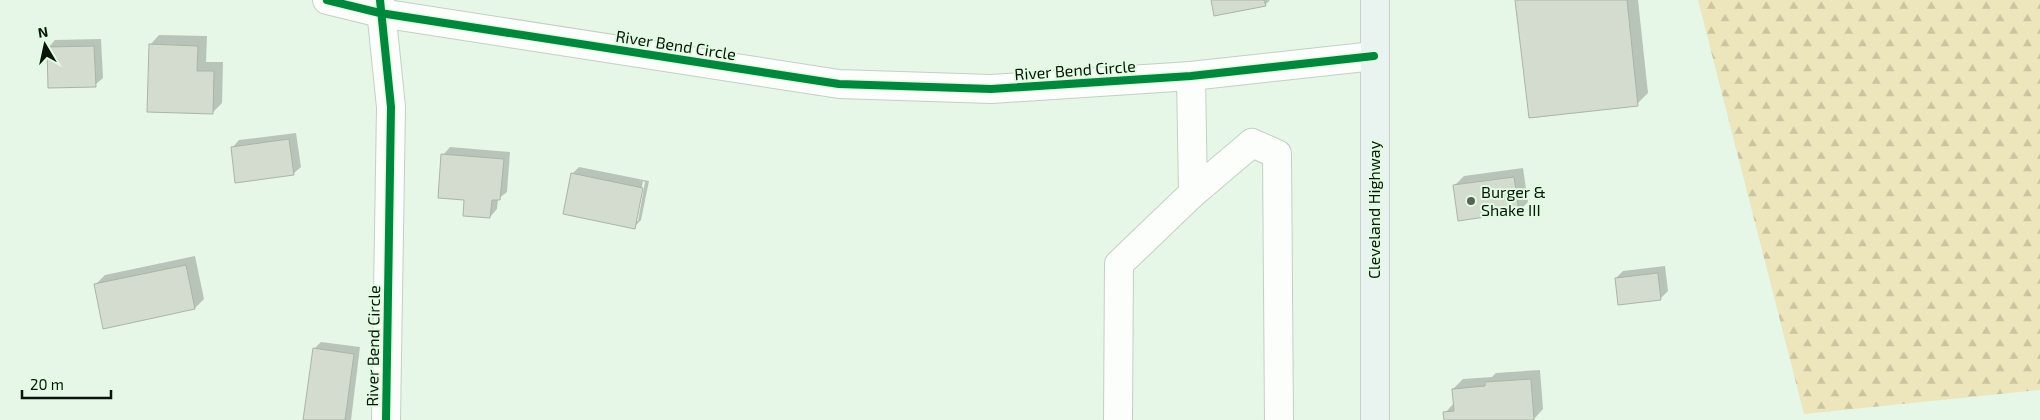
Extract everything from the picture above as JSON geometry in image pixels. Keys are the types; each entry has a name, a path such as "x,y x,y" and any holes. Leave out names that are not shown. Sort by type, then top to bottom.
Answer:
{"main road":[{"name":"Cleveland Highway","path":"1375,0 1375,420"}],"street":[{"path":"327,0 380,7"},
{"name":"River Bend Circle","path":"386,420 391,107 380,7 839,84 991,89 1191,76 1374,56"},
{"path":"1191,76 1193,193"},
{"path":"1118,420 1119,264 1193,193 1252,144 1277,154 1279,420"}],"green space":[{"path":"1698,0 2040,0 2040,390 1804,414"}],"building":[{"path":"1211,0 1264,0 1266,6 1214,16"},
{"path":"1515,0 1627,0 1638,106 1529,118"},
{"path":"149,44 198,46 197,71 214,71 213,114 147,112"},
{"path":"94,46 96,87 48,88 47,47"},
{"path":"289,139 294,175 235,183 231,147"},
{"path":"441,154 504,159 500,200 492,200 490,218 463,216 464,200 438,198"},
{"path":"571,173 643,188 635,229 563,214"},
{"path":"1514,177 1519,212 1458,221 1453,185"},
{"path":"186,265 195,309 103,329 94,284"},
{"path":"1658,273 1661,300 1618,305 1615,278"},
{"path":"313,348 354,354 345,420 303,420"},
{"path":"1531,379 1534,420 1444,420 1443,412 1454,411 1452,389 1485,386 1485,382"}],"cycle path":[{"path":"327,0 380,13 839,84 991,89 1191,76 1374,56"},
{"path":"380,0 391,107 386,420"}],"place":[{"name":"Burger & Shake III","path":"1471,201"}]}
